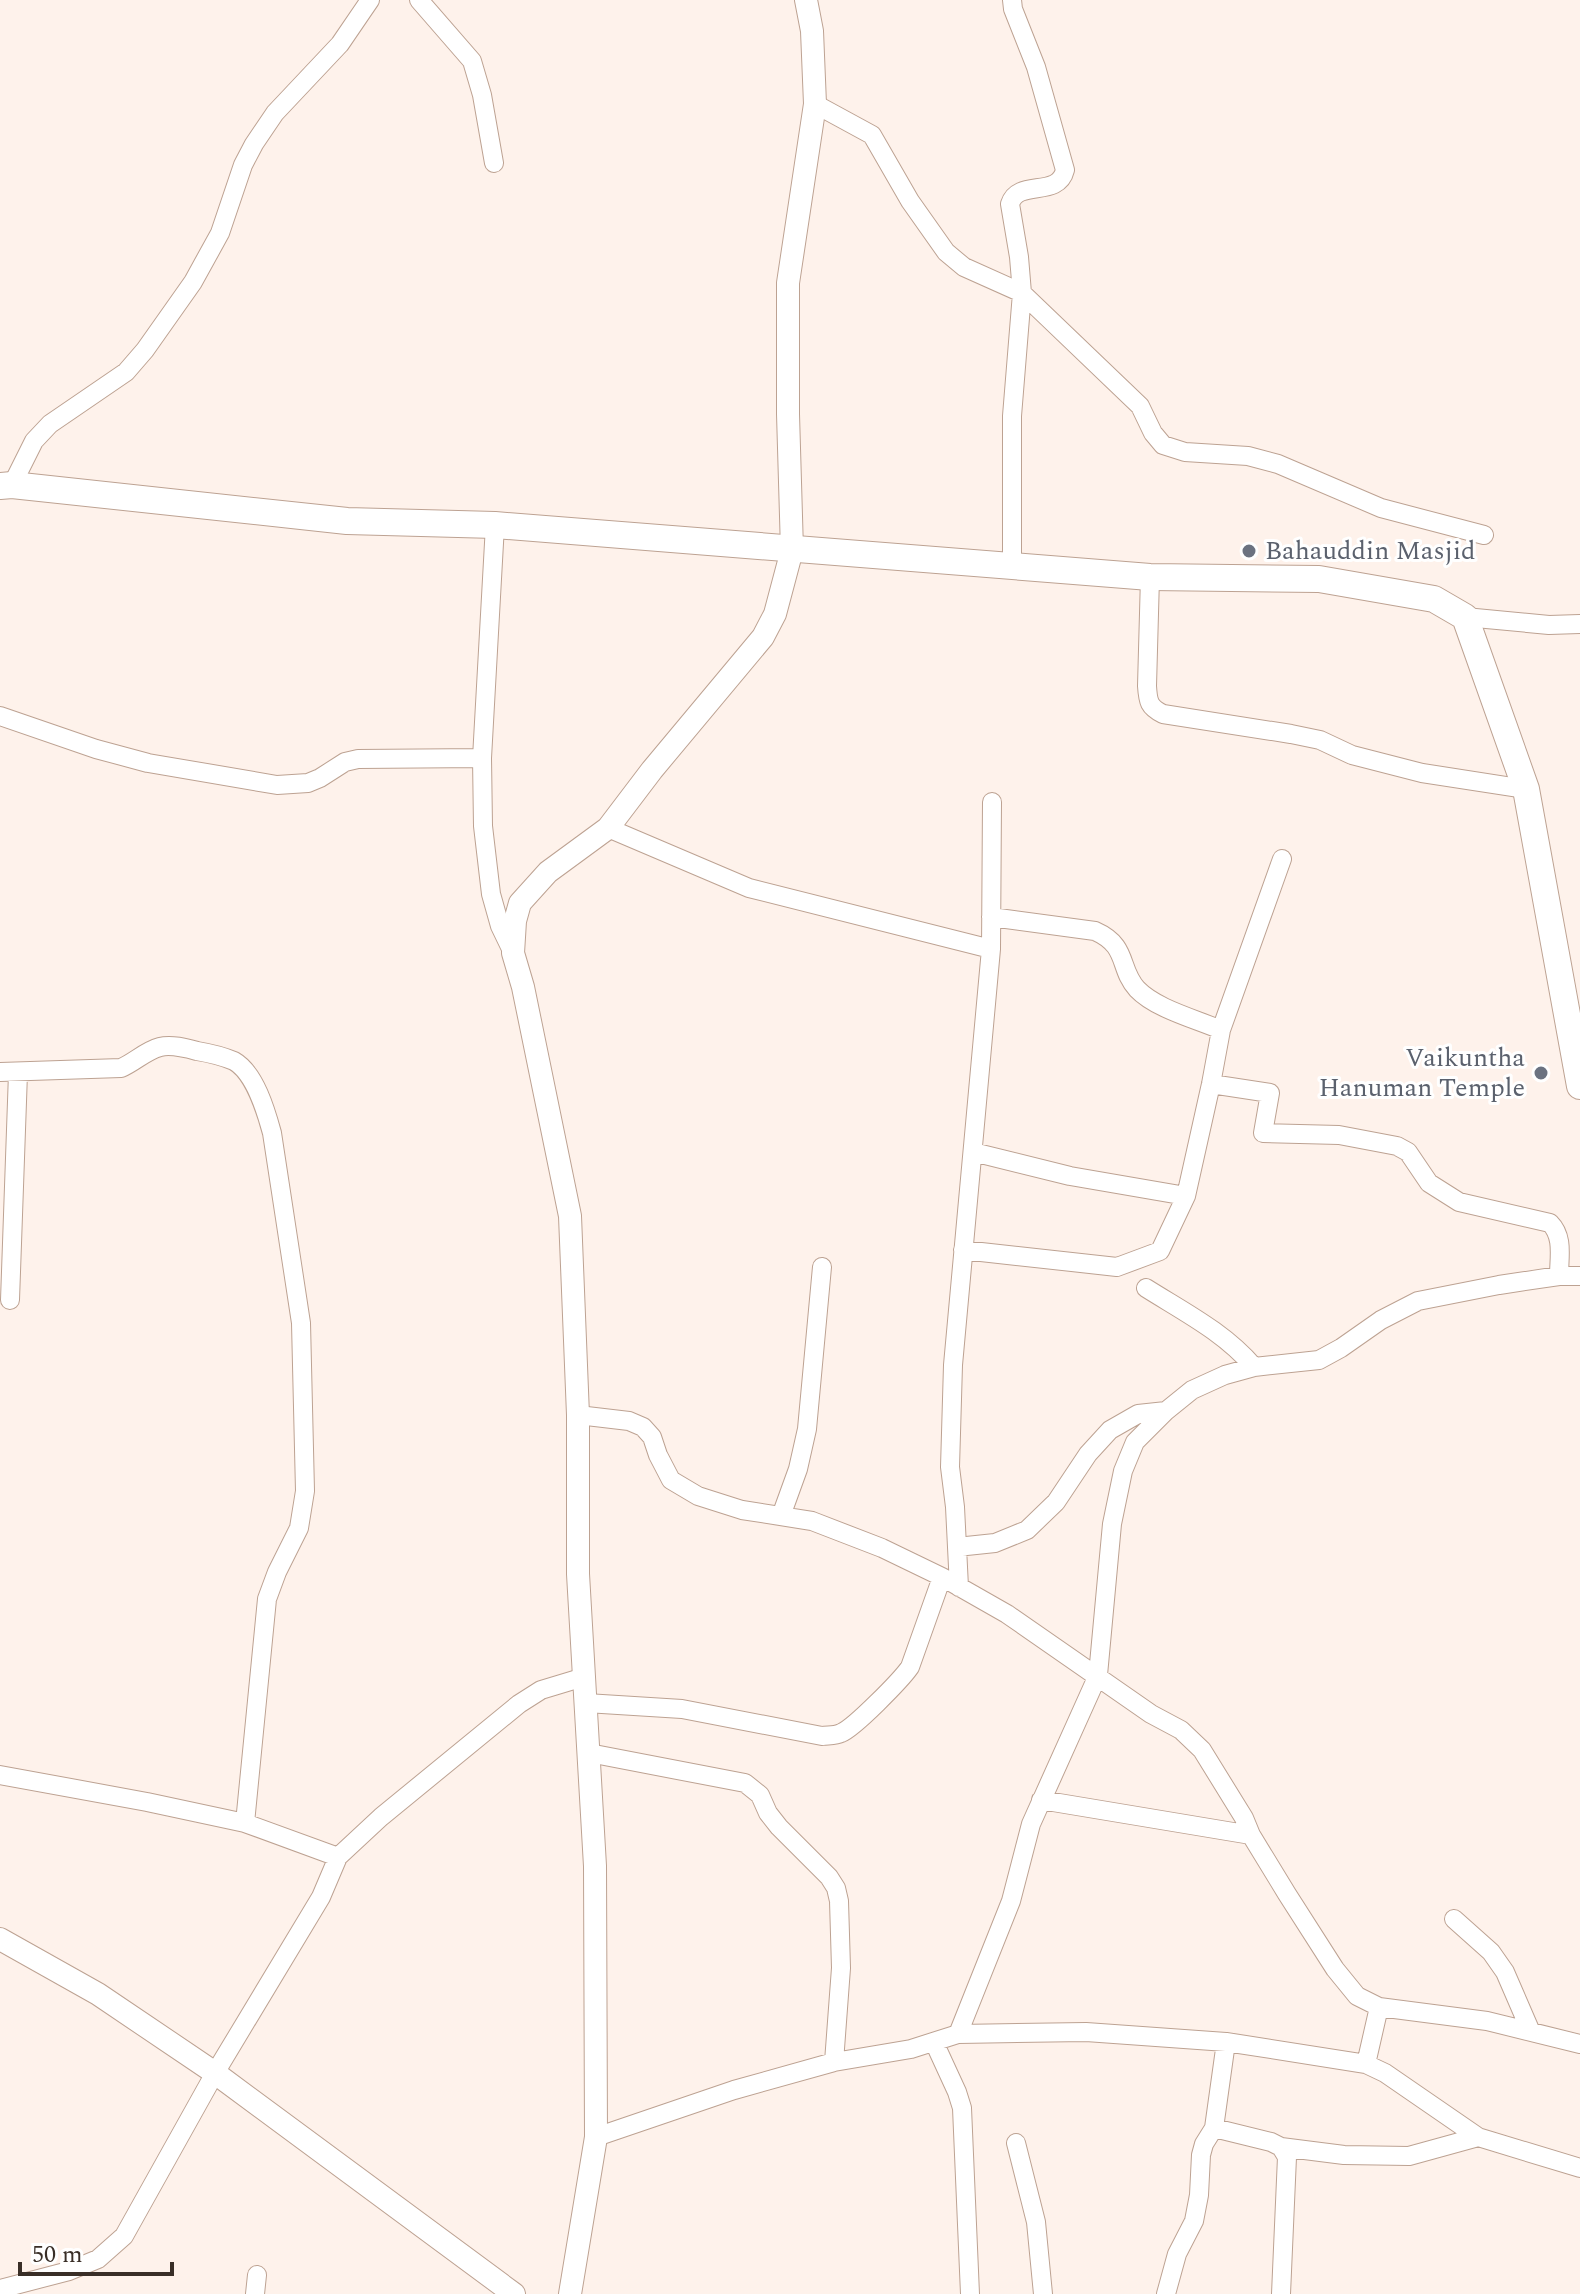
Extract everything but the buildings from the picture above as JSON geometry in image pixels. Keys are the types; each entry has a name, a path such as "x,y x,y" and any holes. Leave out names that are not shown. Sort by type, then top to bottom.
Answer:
{"main road":[{"path":"6,485 347,521 495,525 1150,577 1319,579 1434,599 1465,617 1526,789 1580,1086"}],"street":[{"path":"6,485 34,441 50,424 126,372 145,350 193,282 220,233 243,165 254,144 275,113 340,44 370,0"},
{"path":"419,0 472,61 482,95 494,163"},
{"path":"513,953 515,921 520,903 548,872 608,828 763,637 775,614 792,550 788,283 815,104 812,31 806,0"},
{"path":"1012,0 1036,67 1065,170 1063,178 1056,185 1022,191 1012,197 1010,213 1022,293 1012,416 1012,566"},
{"path":"815,104 872,135 910,201 946,252 964,267 1022,293 1140,406 1153,433 1163,445 1185,452 1248,456 1278,464 1381,508 1484,535"},
{"path":"495,525 482,758 483,826 491,894 523,987 570,1216 578,1415 578,1574 595,1866 596,2137 570,2294"},
{"path":"1150,577 1147,700 1151,708 1163,714 1320,740 1352,755 1422,773 1526,789"},
{"path":"1465,617 1549,625 1580,624"},
{"path":"0,716 148,763 277,785 308,783 345,762 358,759 482,758"},
{"path":"586,1703 682,1709 822,1736 839,1735 853,1726 901,1680 950,1582 957,1547 950,1467 953,1365 991,949 992,802"},
{"path":"608,828 749,888 991,949"},
{"path":"963,1250 1117,1267 1160,1251 1186,1196 1221,1030 1282,859"},
{"path":"991,917 1095,931 1108,936 1118,948 1135,987 1150,1000 1221,1030"},
{"path":"10,1300 9,1072 121,1068 163,1046 217,1055 237,1063 264,1104 272,1133 301,1323 305,1491 299,1528 267,1599 245,1823"},
{"path":"1211,1084 1270,1093 1263,1133 1339,1135 1397,1146 1408,1152 1429,1183 1447,1196 1459,1202 1550,1223 1560,1237 1559,1276"},
{"path":"973,1152 1070,1176 1186,1196"},
{"path":"781,1516 798,1469 807,1429 822,1267"},
{"path":"958,2034 1011,1901 1031,1824 1098,1675 1112,1524 1123,1471 1135,1442 1192,1390 1225,1375 1254,1367 1319,1360 1381,1320 1418,1301 1499,1285 1580,1276"},
{"path":"1146,1288 1220,1334 1240,1350 1254,1367"},
{"path":"957,1547 995,1543 1027,1530 1056,1502 1088,1454 1110,1430 1138,1414 1166,1411"},
{"path":"578,1415 629,1421 643,1427 652,1437 671,1480 698,1496 742,1510 812,1521 882,1548 950,1582 1007,1614 1151,1714 1181,1730 1202,1750 1335,1969 1357,1996 1379,2007 1487,2021 1580,2044"},
{"path":"0,2289 69,2271 98,2259 124,2236 215,2073 321,1897 338,1857 381,1817 519,1704 541,1690 584,1677"},
{"path":"589,1753 745,1783 760,1795 779,1827 829,1877 839,1901 841,1968 834,2062"},
{"path":"0,1775 245,1823 338,1857"},
{"path":"1041,1800 1251,1835"},
{"path":"1454,1919 1491,1952 1505,1972 1531,2032"},
{"path":"0,1939 98,1994 215,2073 514,2294"},
{"path":"1366,2064 1379,2007"},
{"path":"596,2137 734,2090 834,2062 911,2049 958,2034 1086,2032 1226,2042 1366,2064 1385,2073 1478,2137 1580,2168"},
{"path":"934,2042 962,2108 970,2294"},
{"path":"1166,2294 1177,2254 1194,2221 1201,2155 1214,2128 1226,2042"},
{"path":"1214,2128 1281,2147 1344,2155 1409,2156 1478,2137"},
{"path":"1016,2143 1036,2222 1043,2294"},
{"path":"1281,2147 1287,2157 1281,2294"}],"place":[{"name":"Bahauddin Masjid","path":"1249,551"},
{"name":"Vaikuntha Hanuman Temple","path":"1541,1073"}]}
